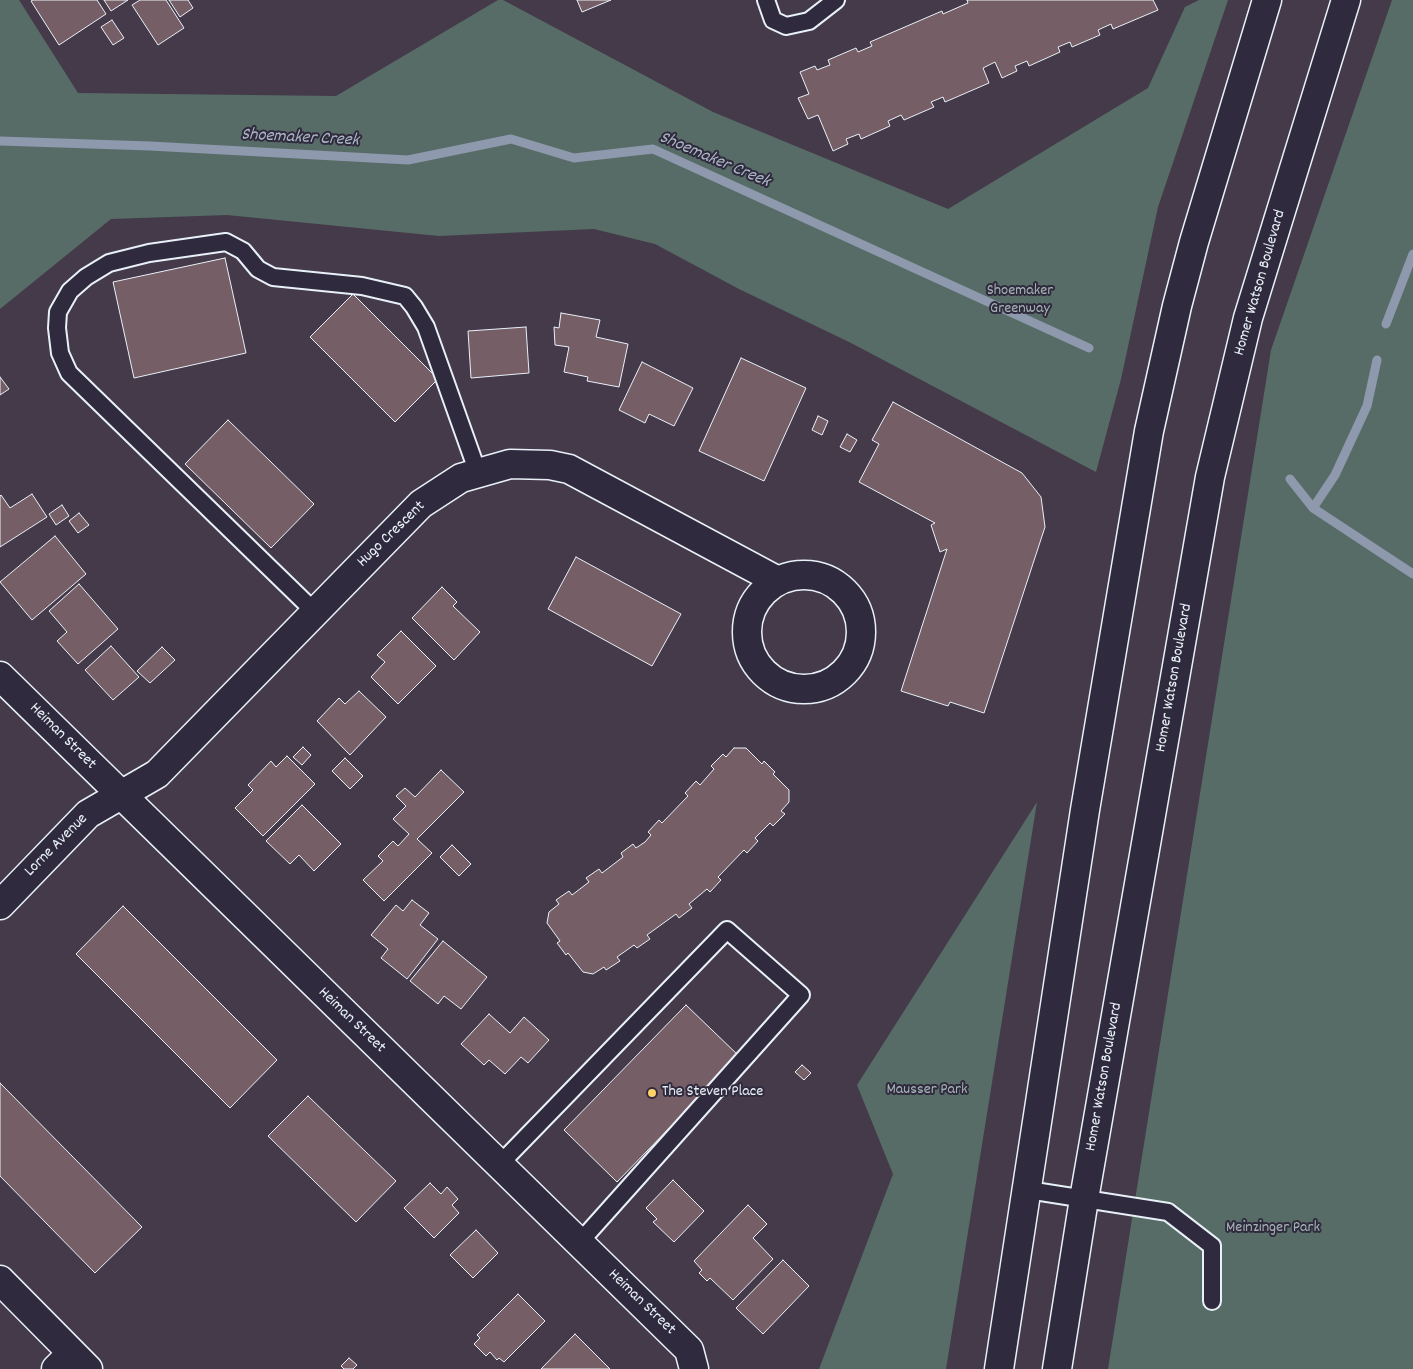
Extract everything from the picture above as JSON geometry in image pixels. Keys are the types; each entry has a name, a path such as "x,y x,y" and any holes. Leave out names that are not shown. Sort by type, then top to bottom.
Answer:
{"main road":[{"path":"999,1369 1085,810 1149,431 1177,306 1194,242 1267,0"},
{"name":"Homer Watson Boulevard","path":"1057,1369 1084,1198 1210,477 1248,318 1346,0"},
{"name":"Hugo Crescent","path":"120,796 157,774 421,504 462,478 510,464 550,465 569,469 778,581"},
{"path":"817,575 836,583 854,602 861,621 862,641 855,660 838,679 820,688 802,690 783,685 766,675 754,659 748,640 747,624 753,605 768,586 778,581 786,577 817,575"},
{"name":"Heiman Street","path":"0,676 120,796 689,1350 694,1369"},
{"name":"Lorne Avenue","path":"0,904 79,822 88,814 120,796"},
{"path":"0,1280 72,1364"}],"lane":[{"path":"766,0 773,20 786,26 809,21 836,0"},
{"path":"315,612 68,374 60,353 57,328 58,312 70,290 86,277 109,263 149,253 226,242 243,251 258,268 273,277 362,286 405,296 426,327 478,473"},
{"path":"500,1165 727,930 801,995 579,1243"},
{"path":"1028,1190 1168,1212 1212,1246 1212,1301"}],"green space":[{"name":"Shoemaker Greenway","path":"0,0 19,0 78,93 336,96 498,0 503,0 713,112 948,209 1148,88 1185,7 1199,0 1228,0 1158,207 1121,379 1096,472 851,343 739,289 655,244 594,229 439,236 227,215 111,219 0,309"},
{"name":"Meinzinger Park","path":"1392,0 1413,0 1413,1369 1108,1369 1271,350"},
{"name":"Mausser Park","path":"1037,802 946,1369 819,1369 893,1174 857,1085"}],"building":[{"path":"97,0 106,14 59,45 31,1"},
{"path":"104,0 128,0 111,11"},
{"path":"140,0 166,0 184,28 158,45 132,5"},
{"path":"169,0 188,0 193,8 180,17"},
{"path":"577,0 611,0 582,12"},
{"path":"967,0 1153,0 1158,10 1113,29 1111,24 1098,30 1100,35 1072,47 1070,42 1058,47 1060,52 1029,66 1027,61 1015,66 1017,71 1002,78 995,62 983,68 989,83 945,102 943,97 931,102 934,107 904,120 901,115 888,121 890,126 861,139 859,134 846,139 848,144 833,151 818,115 808,119 798,98 809,94 800,72 815,66 817,70 830,65 828,60 856,48 858,52 872,46 870,42 942,11 943,14 968,3"},
{"path":"112,20 124,38 113,45 101,27"},
{"path":"225,258 246,353 134,378 113,282"},
{"path":"353,294 438,379 395,422 310,337"},
{"path":"561,313 600,320 596,337 628,344 619,387 587,381 588,377 564,372 569,347 555,345 554,327 559,328"},
{"path":"526,327 529,373 471,378 468,331"},
{"path":"741,358 806,388 764,481 699,451"},
{"path":"642,362 693,388 674,426 649,414 645,423 619,410"},
{"path":"0,377 9,389 0,395"},
{"path":"893,402 1022,473 1041,497 1045,527 984,713 950,702 948,706 901,691 947,549 940,552 931,525 935,523 859,482 879,444 872,440"},
{"path":"818,416 828,421 822,435 812,430"},
{"path":"228,420 314,504 271,548 185,464"},
{"path":"847,434 857,440 850,452 840,447"},
{"path":"32,494 47,517 0,547 0,496 10,508"},
{"path":"62,505 69,516 56,525 49,514"},
{"path":"79,513 89,525 78,533 69,521"},
{"path":"55,536 86,574 32,620 0,582"},
{"path":"576,557 681,614 652,666 548,609"},
{"path":"79,584 118,629 78,664 57,641 67,632 49,611"},
{"path":"442,587 457,602 453,606 480,632 454,660 412,618"},
{"path":"401,631 436,666 398,704 371,677 385,662 377,655"},
{"path":"111,646 139,677 113,700 85,670"},
{"path":"162,647 175,660 150,683 137,671"},
{"path":"359,691 386,717 350,755 317,721 339,698 345,704"},
{"path":"303,747 311,755 302,765 293,757"},
{"path":"734,748 746,748 762,764 764,761 775,772 773,774 789,790 789,802 781,811 785,814 773,826 770,823 755,838 758,841 747,853 744,850 718,877 721,880 710,892 707,889 689,904 692,908 679,918 676,914 647,935 650,939 637,948 634,945 617,957 620,961 606,970 604,967 593,974 583,972 568,953 566,955 557,943 560,941 547,923 549,912 559,904 556,900 569,891 572,895 589,882 586,878 599,869 602,873 623,857 621,853 633,844 636,848 645,842 651,835 648,832 659,820 662,823 688,796 685,793 696,781 700,785 714,769 711,766 723,754 726,757"},
{"path":"287,756 315,784 263,836 235,808 253,790 248,785 271,761 276,767"},
{"path":"345,758 363,776 350,789 332,771"},
{"path":"441,770 464,792 417,839 432,853 384,901 363,880 383,861 378,856 393,841 398,846 409,834 393,819 406,806 396,796 405,788 415,797"},
{"path":"302,805 341,844 314,871 299,855 290,864 266,841"},
{"path":"452,845 471,864 459,876 440,857"},
{"path":"412,900 429,913 420,925 438,939 407,979 381,958 388,949 371,935 396,905 403,911"},
{"path":"123,906 277,1060 230,1108 76,954"},
{"path":"443,941 487,977 461,1009 444,996 438,1004 410,981"},
{"name":"The Steven Place","path":"686,1005 739,1056 617,1182 564,1130"},
{"path":"489,1014 510,1033 524,1017 549,1040 528,1063 521,1057 505,1074 489,1060 484,1065 461,1044"},
{"path":"802,1065 811,1073 804,1080 795,1072"},
{"path":"0,1083 142,1227 95,1273 0,1176"},
{"path":"308,1096 396,1181 356,1222 268,1136"},
{"path":"673,1180 704,1211 674,1242 653,1222 657,1219 646,1208"},
{"path":"430,1183 441,1194 447,1187 458,1199 452,1205 459,1213 434,1238 404,1208"},
{"path":"748,1205 767,1224 753,1238 773,1259 733,1300 710,1278 707,1281 699,1273 702,1270 694,1261"},
{"path":"476,1230 498,1253 473,1278 450,1255"},
{"path":"783,1260 809,1286 763,1334 736,1308"},
{"path":"518,1294 545,1321 504,1362 499,1358 497,1360 490,1352 486,1356 474,1344 480,1338 477,1335"},
{"path":"575,1334 610,1369 541,1369"},
{"path":"349,1358 357,1365 353,1369 344,1369 341,1366"}],"waterway":[{"name":"Shoemaker Creek","path":"0,141 150,146 408,160 511,139 574,158 653,149 1089,348"},
{"path":"1386,324 1413,254"},
{"path":"1313,508 1335,475 1367,406 1377,360"},
{"name":"Shoemaker Creek","path":"1290,479 1313,508 1413,574"}],"place":[{"name":"The Steven Place","path":"652,1093"}]}
